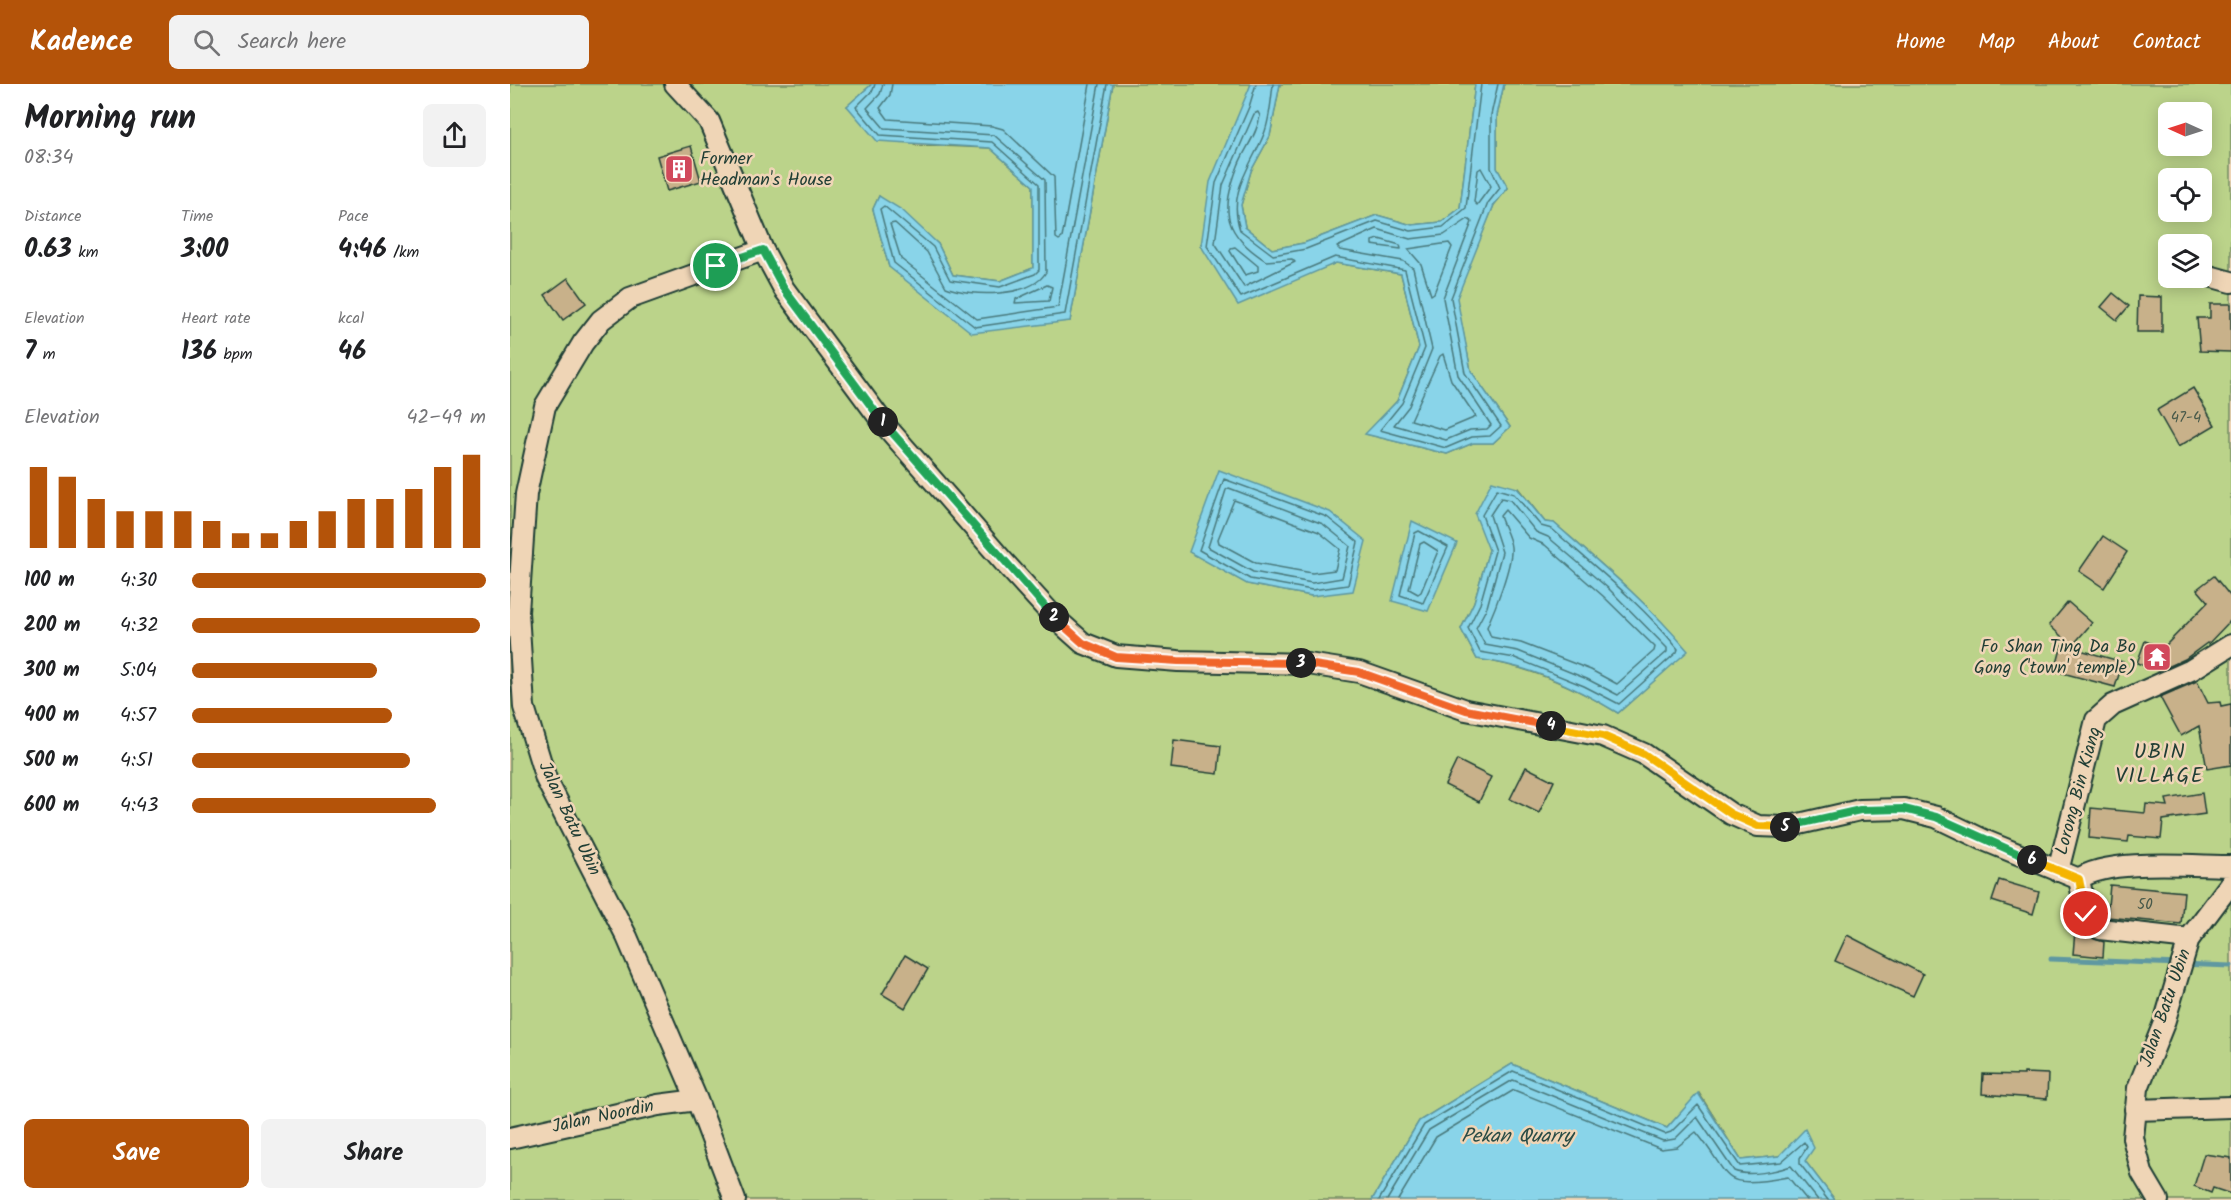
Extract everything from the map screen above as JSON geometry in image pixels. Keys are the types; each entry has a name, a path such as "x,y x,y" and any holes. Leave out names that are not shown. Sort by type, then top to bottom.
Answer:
{"street":[{"path":"675,84 709,121 763,250 784,289 884,424 1003,561 1055,618 1083,643 1116,657 1308,664 1359,672 1466,710 1603,736 1644,754 1731,814 1758,826 1786,827 1860,810 1904,809 1936,817 2079,879"},
{"name":"Jalan Batu Ubin","path":"735,1200 697,1100 627,937 546,779 524,707 518,612 526,494 545,406 583,342 601,320 630,298 763,250"},
{"path":"2212,277 2231,282"},
{"name":"Lorong Bin Kiang","path":"2058,871 2096,720 2113,705 2191,670 2231,645"},
{"path":"2079,879 2089,872 2116,866 2231,866"},
{"path":"2079,879 2086,914 2100,929 2189,939"},
{"name":"Jalan Batu Ubin","path":"2158,1200 2140,1164 2133,1138 2138,1088 2164,1023 2189,939 2231,883"},
{"name":"Jalan Noordin","path":"510,1138 658,1105 697,1100"},
{"path":"2135,1110 2231,1107"}],"green space":[{"path":"510,84 872,84 847,106 916,145 990,148 1033,186 1033,268 1000,281 953,275 938,244 879,196 873,209 889,267 1070,321 1113,84 1251,84 1201,247 1289,281 1336,263 1401,274 1419,347 1397,401 1366,434 1447,454 1473,443 1493,443 1510,427 1471,371 1456,297 1494,205 1508,188 1497,168 1497,115 1504,84 2231,84 2231,1200 1835,1200 1805,1161 1779,1156 1741,1160 1699,1093 1667,1128 1512,1064 1419,1121 1372,1200 510,1200","holes":["1518,488 1545,522 1554,523 1606,569 1640,600 1687,651 1618,713 1550,678 1496,662 1477,659 1461,629 1474,602 1489,550","1190,552 1312,596 1248,584"]},
{"path":"1280,84 1475,84 1460,208 1442,222 1412,225 1377,215 1304,243 1272,249 1245,227 1241,205 1251,171 1270,136"}],"water":[{"path":"872,84 1113,84 1070,321 972,333 889,267 873,209 879,196 902,210 938,244 953,275 1000,281 1033,268 1033,186 990,148 877,141 847,106"},
{"path":"1251,84 1280,84 1270,136 1251,171 1241,205 1245,227 1272,249 1304,243 1377,215 1412,225 1442,222 1460,208 1475,84 1504,84 1497,115 1497,168 1508,188 1494,205 1457,298 1471,371 1510,427 1493,443 1473,443 1447,454 1365,434 1397,401 1419,347 1401,274 1336,263 1238,305 1201,246 1210,182"},
{"path":"1219,470 1330,512 1366,541 1353,591 1312,596 1247,584 1189,552"},
{"path":"1492,481 1517,488 1545,522 1554,523 1607,569 1673,633 1688,651 1618,713 1550,678 1515,666 1477,659 1461,629 1474,602 1489,550 1475,514"},
{"path":"1412,521 1457,543 1428,611 1392,601"},
{"name":"Pekan Quarry","path":"1512,1064 1667,1128 1698,1093 1741,1160 1779,1156 1805,1129 1814,1148 1805,1161 1835,1200 1372,1200 1419,1121"}],"building":[{"name":"Former Headman's House","path":"691,146 701,181 667,191 657,156"},
{"path":"568,278 586,303 563,320 545,295"},
{"path":"2113,293 2129,306 2117,320 2101,307"},
{"path":"2138,296 2162,297 2162,332 2137,332"},
{"path":"2210,304 2231,304 2231,352 2200,351 2197,318 2210,318"},
{"path":"2193,388 2215,425 2178,447 2157,410"},
{"path":"2103,536 2127,552 2104,588 2079,571"},
{"path":"2214,576 2231,597 2231,620 2208,644 2185,659 2159,671 2137,663 2145,641 2163,648 2208,602 2197,589"},
{"path":"2068,602 2092,623 2072,646 2049,625"},
{"path":"2062,645 2123,662 2115,687 2055,671"},
{"path":"2197,681 2208,703 2220,702 2221,706 2231,704 2231,765 2207,769 2199,726 2181,736 2160,697"},
{"path":"1174,740 1221,746 1218,774 1171,768"},
{"path":"1457,760 1491,777 1479,802 1445,785"},
{"path":"1526,767 1554,781 1539,813 1510,799"},
{"path":"2202,793 2205,814 2163,820 2161,839 2129,836 2128,842 2089,838 2091,808 2145,813 2146,804 2168,806 2166,799"},
{"path":"1999,880 2039,892 2033,914 1992,901"},
{"path":"2110,885 2184,892 2181,924 2107,917"},
{"path":"2075,931 2087,932 2092,938 2104,942 2103,957 2073,954"},
{"path":"1847,935 1923,974 1913,996 1835,961"},
{"path":"905,955 928,969 905,1008 882,994"},
{"path":"2024,1073 2048,1074 2047,1099 1982,1094 1983,1074 2024,1075"},
{"path":"2204,1154 2231,1158 2231,1194 2213,1188 2211,1193 2194,1186"}],"waterway":[{"path":"2051,959 2231,966"}],"place":[{"name":"Former Headman's House","path":"679,169"},
{"name":"Fo Shan Ting Da Bo Gong ('town' temple)","path":"2157,657"}],"district":[{"name":"UBIN VILLAGE","path":"2160,764"}],"route":[{"path":"716,266 763,250 784,289 884,424 1003,561 1055,618 1083,643 1116,657 1308,664 1359,672 1466,710 1603,736 1644,754 1731,814 1758,826 1786,827 1860,810 1904,809 1936,817 1986,841 2079,879 2086,914"}]}
